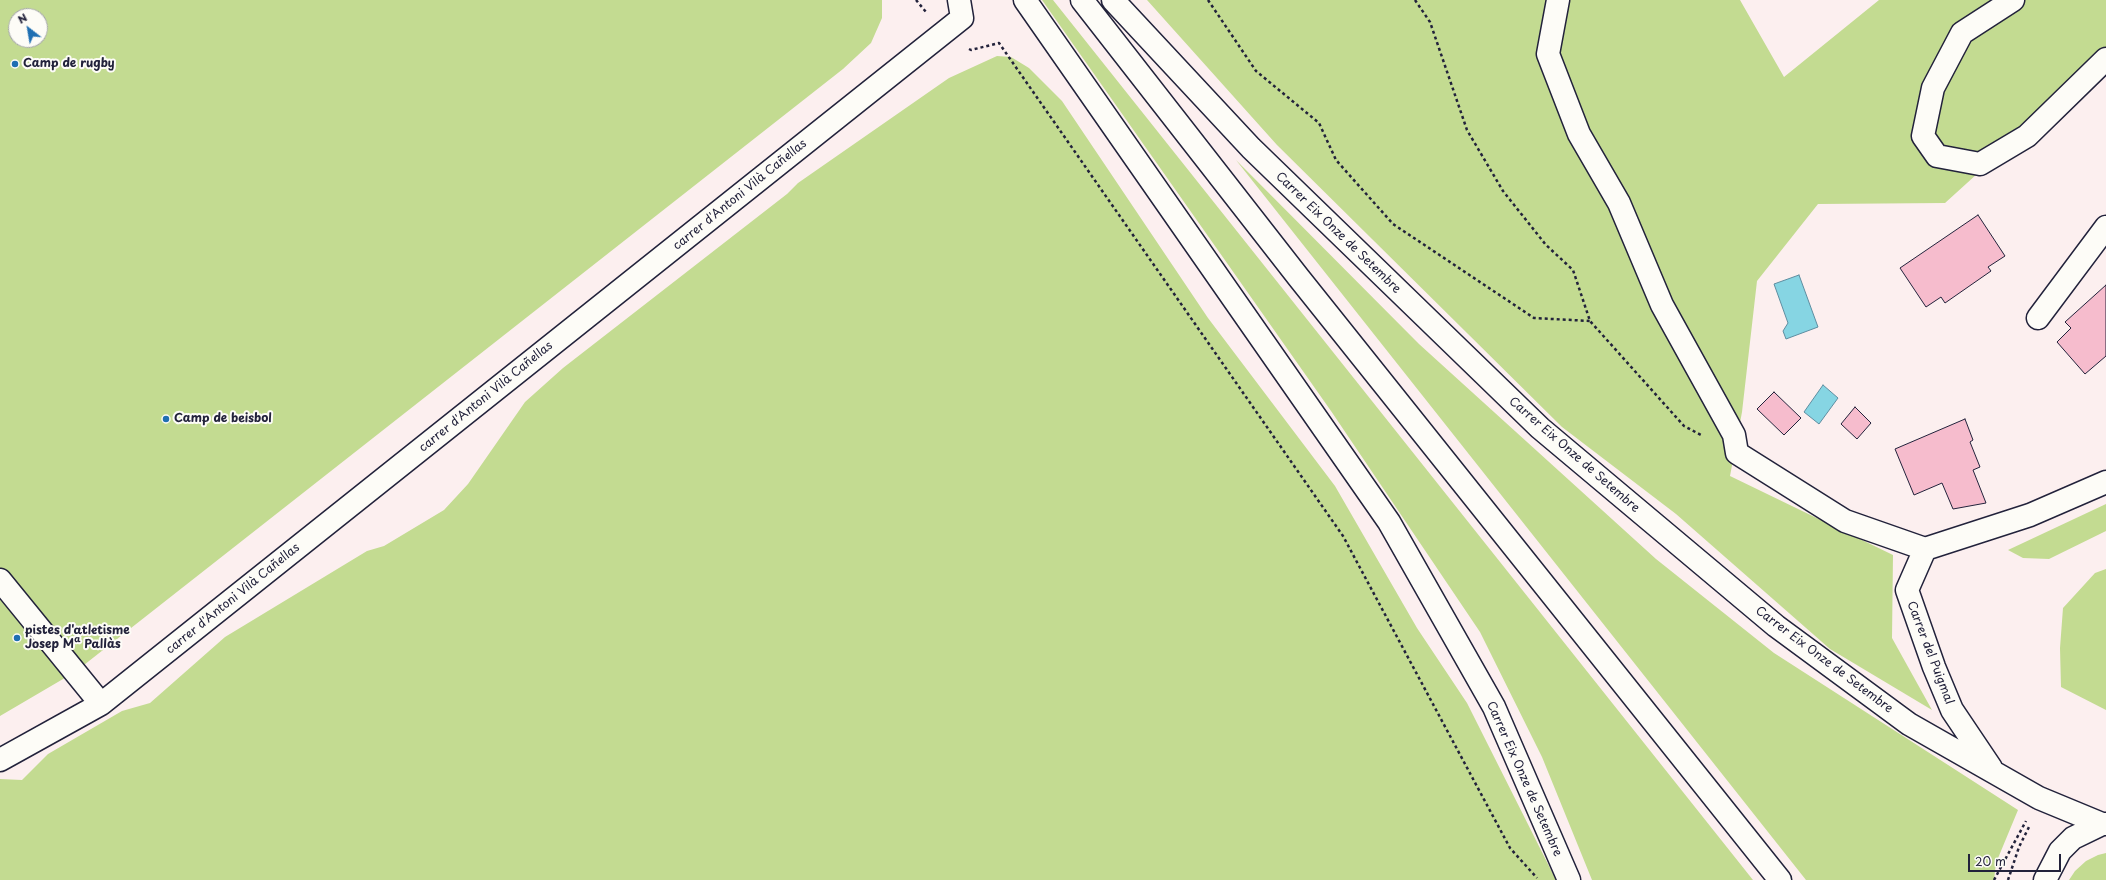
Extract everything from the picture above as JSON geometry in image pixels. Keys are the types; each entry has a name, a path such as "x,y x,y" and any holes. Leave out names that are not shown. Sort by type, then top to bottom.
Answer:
{"street":[{"name":"Carrer Eix Onze de Setembre","path":"1025,0 1389,522 1494,707 1569,880"},
{"path":"1082,0 1294,272 1780,880"},
{"name":"Carrer Eix Onze de Setembre","path":"1113,0 1251,148 1540,428 1776,626 1909,724 2042,799 2104,824"},
{"path":"1558,0 1548,54 1579,134 1619,203 1662,305 1734,435 1738,453 1845,521 1925,549 2030,515 2106,482"},
{"path":"2014,0 1962,33 1933,88 1923,136 1937,156 1980,164 2027,136 2106,59"},
{"name":"carrer d'Antoni Vilà Cañellas","path":"0,760 101,704 943,33 960,9"},
{"path":"2038,318 2106,227"},
{"name":"Carrer del Puigmal","path":"1925,549 1907,590 1952,710 1993,772"},
{"path":"0,580 101,704"},
{"path":"2045,880 2060,851 2073,838 2104,824"}],"path":[{"path":"1208,0 1256,71 1319,123 1336,160 1393,224 1534,318 1590,321"},
{"path":"1416,0 1430,22 1467,130 1503,191 1546,245 1573,270 1590,321 1684,426 1738,453"},
{"path":"943,33 971,50 999,43 1343,536 1510,848 1538,880"},
{"path":"1994,880 2042,799"},
{"path":"2008,880 2019,847 2042,799"}],"green space":[{"path":"0,0 882,0 882,18 871,43 843,69 75,672 0,716"},
{"path":"1042,0 1053,0 1753,880 1592,880 1542,757 1480,632 1331,411"},
{"path":"1147,0 1740,0 1784,77 1879,0 2106,0 2106,57 1945,203 1818,204 1757,281 1742,412 1730,476 1893,555 1892,638 1932,710 1830,649 1676,514 1562,427 1277,145"},
{"path":"997,56 1011,57 1029,68 1062,101 1208,318 1335,486 1417,628 1467,703 1556,880 0,880 0,779 22,780 48,754 122,711 150,703 225,637 367,551 384,546 444,510 468,484 525,402 563,368 787,194 798,183 949,78"},
{"path":"1236,160 1419,344 1656,559 1774,653 2018,810 1996,863 1994,880 1806,880"},
{"path":"2106,504 2106,531 2049,559 2023,558 2008,550"},
{"path":"2106,569 2106,710 2061,687 2060,648 2063,608 2095,573"},
{"path":"2106,853 2106,880 2069,880 2075,871 2086,861"}],"water":[{"path":"1799,275 1818,327 1786,339 1783,331 1788,323 1774,284"},
{"path":"1823,385 1838,398 1819,424 1804,412"}],"building":[{"path":"1978,215 2005,256 1988,267 1991,271 1945,303 1941,297 1926,307 1900,268"},
{"path":"2106,285 2106,356 2085,374 2057,342 2071,328 2065,322"},
{"path":"1774,392 1801,418 1784,435 1757,409"},
{"path":"1855,407 1871,423 1857,439 1841,424"},
{"path":"1965,419 1973,440 1970,442 1980,467 1973,470 1986,503 1953,509 1942,483 1914,495 1895,449"}],"place":[{"name":"Camp de rugby","path":"15,64"},
{"name":"Camp de beisbol","path":"166,419"},
{"name":"pistes d'atletisme Josep Mª Pallàs","path":"17,638"}]}
